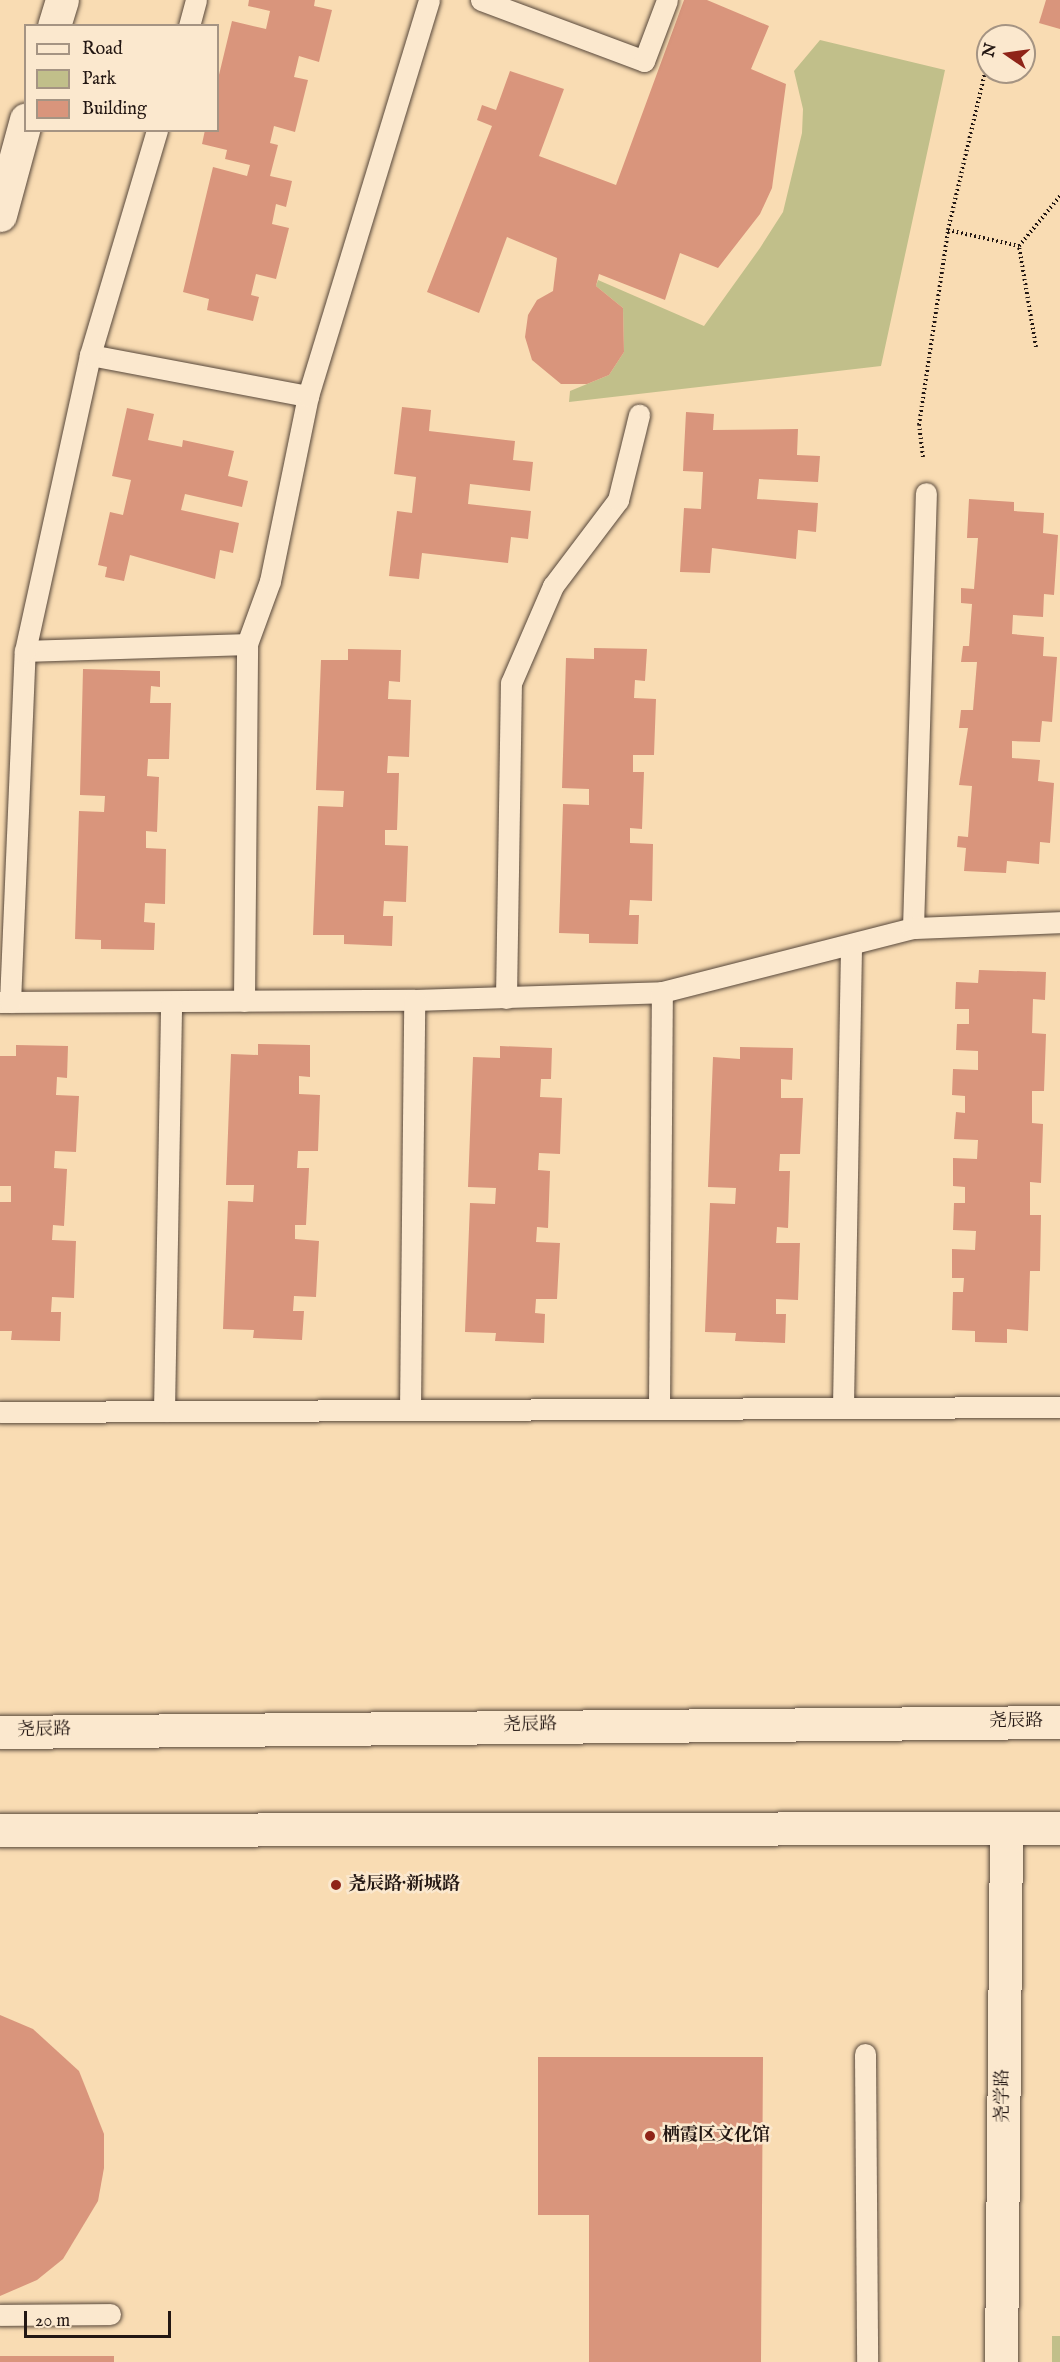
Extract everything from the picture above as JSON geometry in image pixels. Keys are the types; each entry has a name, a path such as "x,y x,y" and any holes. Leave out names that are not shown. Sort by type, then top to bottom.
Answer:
{"main road":[{"path":"55,24 62,0"},
{"path":"0,215 24,126"},
{"name":"尧辰路","path":"0,1732 1060,1722"},
{"path":"0,1830 1006,1830 1060,1828"},
{"name":"尧学路","path":"1001,2362 1006,1830"}],"lane":[{"path":"190,24 196,0"},
{"path":"244,1001 247,644 270,581 308,396 429,0"},
{"path":"481,0 644,61 667,0"},
{"path":"156,132 90,355 26,651 5,1002 171,1004 506,998 662,992 851,946 913,928 1060,922"},
{"path":"90,355 308,396"},
{"path":"506,998 511,683 553,586 618,500 639,416"},
{"path":"913,928 926,493"},
{"path":"26,651 247,644"},
{"path":"843,1406 851,946"},
{"path":"659,1408 662,992"},
{"path":"410,1409 414,1000"},
{"path":"164,1411 171,1004"},
{"path":"0,1412 843,1406 1060,1407"},
{"path":"865,2054 867,2362"},
{"path":"0,2315 110,2314"}],"path":[{"path":"926,493 919,425 948,230 982,84"},
{"path":"1036,347 1019,246 1060,195"},
{"path":"948,230 1019,246"}],"green space":[{"path":"820,40 945,70 881,366 569,402 570,391 609,375 624,352 623,308 596,286 598,280 704,326 760,248 783,212 802,133 803,109 794,71"},
{"path":"1052,2336 1060,2336 1060,2362 1052,2362"}],"building":[{"path":"249,0 315,0 314,6 332,10 319,62 299,56 294,77 308,80 295,132 274,126 270,143 278,145 270,176 292,181 286,207 276,204 272,224 289,228 276,279 256,274 251,295 259,297 253,321 207,310 209,299 183,292 213,167 247,176 250,165 225,159 227,150 202,144 205,132 219,132 219,75 232,21 266,29 270,11 248,6"},
{"path":"684,0 707,0 769,26 751,69 786,84 772,188 760,214 718,268 680,253 665,300 599,274 596,286 623,308 624,352 609,375 587,384 561,384 532,360 525,337 528,315 537,300 553,291 557,258 507,237 479,313 427,292 492,126 477,120 482,105 496,110 510,71 564,89 539,156 616,185"},
{"path":"1046,0 1060,0 1060,29 1039,23"},
{"path":"402,407 431,410 429,431 515,441 513,460 533,462 530,491 470,484 468,504 531,511 528,539 511,537 508,563 422,553 419,579 389,576 397,511 412,513 416,477 394,474"},
{"path":"127,408 154,414 148,440 182,447 183,440 234,451 228,476 248,481 242,507 185,494 181,510 239,523 233,553 220,550 215,579 130,555 124,581 105,577 107,567 98,565 110,512 123,515 131,480 112,476"},
{"path":"686,412 714,414 713,430 798,429 797,455 820,456 818,482 759,479 757,499 818,503 816,532 798,530 796,559 712,548 710,573 680,572 684,508 701,509 703,472 683,471"},
{"path":"969,499 1014,502 1014,511 1044,513 1043,533 1058,535 1054,595 1044,594 1043,617 1013,615 1012,634 1044,637 1043,656 1057,657 1052,722 1042,721 1040,742 1012,741 1012,758 1040,760 1038,781 1054,783 1050,843 1040,842 1039,864 1007,861 1006,873 964,871 966,848 957,847 958,836 968,837 972,786 959,785 968,728 959,728 961,710 973,710 977,662 961,662 963,646 969,646 972,604 961,603 961,588 974,589 978,538 967,538"},
{"path":"594,648 647,649 645,681 635,680 634,698 656,699 654,755 633,755 633,772 644,772 642,829 630,828 630,843 653,844 652,901 630,900 629,915 639,915 638,944 589,943 589,934 559,933 563,804 589,805 589,789 562,788 566,658 594,659"},
{"path":"348,649 401,650 400,682 389,681 388,699 411,700 409,757 388,756 387,773 399,773 397,830 385,830 385,845 408,846 406,902 384,901 383,916 393,916 392,946 344,944 344,935 313,935 318,806 343,807 344,791 316,790 321,660 348,660"},
{"path":"83,669 160,671 160,687 151,686 150,703 171,703 169,759 148,759 147,776 159,777 157,832 146,831 146,848 166,849 165,904 145,903 144,922 155,923 154,950 101,949 101,940 75,939 79,811 104,812 105,796 80,795"},
{"path":"979,970 1046,972 1045,1000 1033,999 1032,1033 1046,1034 1044,1091 1032,1091 1032,1123 1043,1124 1041,1183 1030,1182 1030,1215 1041,1215 1040,1271 1030,1271 1028,1331 1007,1329 1007,1343 975,1342 975,1331 952,1330 953,1292 963,1292 964,1278 952,1278 952,1249 975,1250 976,1231 953,1230 954,1203 965,1203 965,1187 953,1186 953,1158 977,1159 978,1140 954,1139 956,1112 965,1113 965,1096 952,1095 953,1069 978,1070 978,1051 956,1050 957,1024 969,1024 969,1009 955,1009 956,982 978,983"},
{"path":"258,1044 310,1045 310,1077 299,1076 299,1094 320,1095 318,1151 298,1151 297,1168 309,1168 306,1225 295,1225 295,1239 319,1241 316,1297 294,1296 293,1311 304,1311 302,1340 253,1338 254,1330 223,1329 228,1201 253,1202 254,1185 226,1185 231,1054 258,1055"},
{"path":"16,1045 68,1046 67,1078 57,1077 56,1095 79,1096 76,1152 55,1151 54,1168 67,1169 64,1226 53,1225 52,1240 76,1241 74,1298 52,1297 51,1312 61,1312 60,1341 11,1340 12,1331 0,1331 0,1202 11,1202 11,1186 0,1186 0,1056 16,1056"},
{"path":"500,1046 552,1048 551,1079 541,1079 540,1097 562,1098 560,1154 539,1153 538,1170 550,1171 548,1228 537,1227 536,1242 560,1243 557,1299 536,1299 535,1313 545,1314 544,1343 495,1341 496,1333 465,1332 470,1203 495,1204 496,1188 468,1187 473,1057 500,1058"},
{"path":"740,1047 793,1048 792,1080 781,1079 781,1098 803,1098 800,1154 780,1154 779,1171 790,1171 788,1228 777,1227 776,1243 800,1243 798,1300 776,1299 776,1314 786,1314 785,1343 735,1341 736,1333 705,1332 710,1203 735,1204 736,1188 708,1187 713,1057 740,1059"},
{"path":"0,2015 33,2029 79,2071 104,2134 104,2168 98,2201 63,2259 37,2280 0,2296"},
{"name":"栖霞区文化馆","path":"538,2057 763,2057 761,2362 589,2362 589,2215 538,2215"},
{"path":"0,2356 114,2356 114,2362 0,2362"}],"place":[{"name":"尧辰路·新城路","path":"336,1885"},
{"name":"栖霞区文化馆","path":"650,2136"}]}
